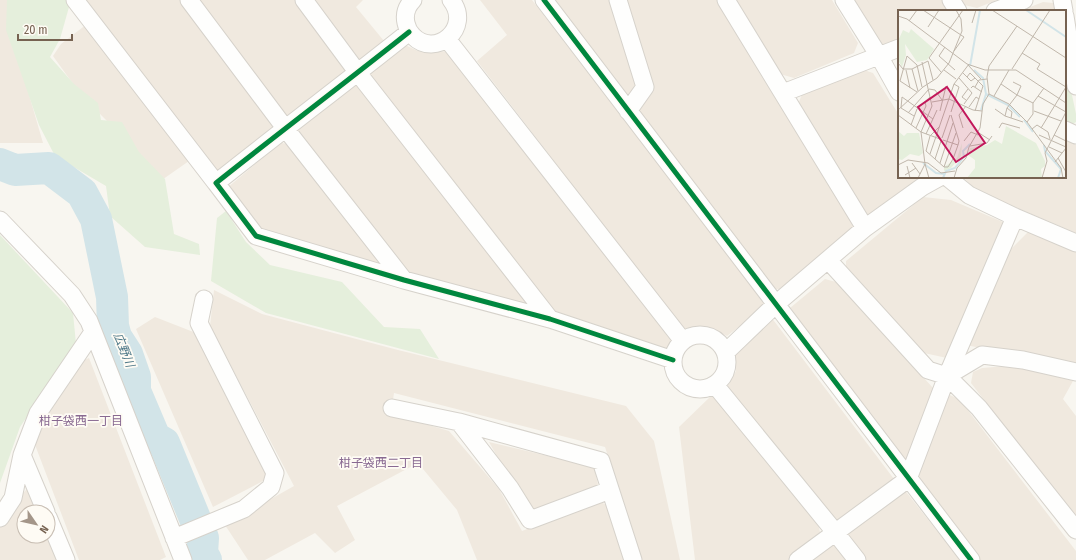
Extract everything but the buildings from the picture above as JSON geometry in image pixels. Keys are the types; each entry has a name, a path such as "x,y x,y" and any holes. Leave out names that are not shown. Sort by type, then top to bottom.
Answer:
{"street":[{"path":"75,0 256,236 404,280 550,319 673,360"},
{"path":"189,0 285,128 404,280"},
{"path":"304,0 358,73 550,319"},
{"path":"412,0 405,17 406,25 415,38 422,42 431,44 439,43 453,34 458,19 455,2"},
{"path":"544,0 971,560"},
{"path":"618,0 645,87 628,110"},
{"path":"726,0 865,228"},
{"path":"844,0 879,56 898,90"},
{"path":"951,0 957,10"},
{"path":"999,10 1024,0"},
{"path":"1062,0 1064,10"},
{"path":"1066,22 1076,86"},
{"path":"216,183 410,32"},
{"path":"447,39 683,341"},
{"path":"783,92 898,48"},
{"path":"1066,130 1076,135"},
{"path":"726,352 776,304 865,228 922,187 938,178"},
{"path":"947,178 968,195 1076,243"},
{"path":"798,560 908,479 947,376 1015,217"},
{"path":"0,220 72,295 88,321 183,560"},
{"path":"828,260 928,370 947,376 979,408 1076,530"},
{"path":"174,538 244,509 272,487 275,472 199,323 204,299"},
{"path":"0,518 13,498 22,455 38,413 93,332"},
{"path":"698,334 707,335 722,344 728,361 722,379 715,385 698,389 682,383 673,368 673,360 674,353 683,341 690,336 698,334"},
{"path":"947,376 982,355 1022,360 1076,372"},
{"path":"715,385 857,560"},
{"path":"392,408 459,422 601,460 633,560"},
{"path":"459,422 510,488 530,520 610,490"},
{"path":"22,455 43,504"},
{"path":"56,536 66,560"}],"shaded area":[{"path":"0,0 11,0 10,29 43,143 0,143"},
{"path":"82,0 184,0 280,127 216,178"},
{"path":"196,0 299,0 346,70 286,117"},
{"path":"315,0 363,0 356,7 384,41 360,60"},
{"path":"480,0 532,0 767,305 727,336 713,329 691,329 685,331 477,61 507,35"},
{"path":"549,0 612,0 640,86 625,99"},
{"path":"623,0 720,0 858,229 783,290 769,288 638,117 638,104"},
{"path":"736,0 832,0 858,43 854,53 794,78 780,74"},
{"path":"852,0 944,0 950,10 898,10 898,38 880,46"},
{"path":"961,0 997,0 977,8 964,5"},
{"path":"1043,2 1053,3 1055,10 1023,10"},
{"path":"87,24 189,161 159,182 119,133 81,95 53,56 61,44"},
{"path":"405,45 418,51 430,53 448,51 672,342 666,354 553,317 369,75"},
{"path":"861,69 873,73 898,113 898,178 917,178 915,182 874,218 864,216 799,102 802,94"},
{"path":"356,84 537,311 408,273 296,130"},
{"path":"1066,140 1076,145 1076,233 977,191 964,178 1066,178"},
{"path":"280,143 292,144 383,260 377,269 261,232 227,188"},
{"path":"923,197 951,200 1003,222 947,358 924,353 846,274 846,261"},
{"path":"1030,230 1076,250 1076,366 965,345 1006,254"},
{"path":"825,279 836,282 934,389 909,463 904,461 790,308"},
{"path":"214,290 262,314 398,350 626,406 654,441 680,560 642,560 605,447 394,393 391,414 449,431 499,489 522,531 599,501 610,507 627,560 477,560 457,510 418,463 337,506 355,540 335,553 315,533 265,560 248,560 225,525 294,486 210,326"},
{"path":"155,317 196,333 269,471 263,481 213,507 136,329"},
{"path":"771,317 894,479 836,525 727,387 736,371 735,349"},
{"path":"89,358 166,557 160,560 79,560 32,437 77,363"},
{"path":"1019,365 1073,381 1063,399 1076,416 1076,519 971,383 973,372 982,368"},
{"path":"946,393 960,400 1076,551 1076,560 979,560 913,478"},
{"path":"711,396 717,396 818,524 821,536 790,560 695,560 679,427"},
{"path":"489,442 594,467 599,489 534,513 524,504"},
{"path":"28,488 35,504 16,504 16,544 51,544 58,560 0,560 0,526 20,496"},
{"path":"903,488 960,560 861,560 845,530"},
{"path":"832,541 846,560 805,560"}],"green space":[{"path":"7,0 71,0 60,39 50,57 74,84 98,103 101,120 122,122 139,152 165,179 174,234 199,244 200,255 145,247 110,216 106,186 55,156 39,125 6,30"},
{"path":"1066,67 1076,114 1076,122 1070,126 1066,124"},
{"path":"226,211 246,242 270,265 342,282 384,327 420,329 439,359 266,313 211,281 217,218"},
{"path":"0,235 73,313 76,344 20,427 0,483"}],"waterway":[{"name":"広野川","path":"0,164 15,170 49,168 82,193 96,219 112,297 113,326 116,337 127,354 135,377 135,391 155,438 164,443 203,538 202,553 206,560"}],"cycle path":[{"path":"544,0 971,560"},
{"path":"409,32 216,183 256,236 404,280 550,319 673,360"}],"district":[{"name":"柑子袋西一丁目","path":"81,421"},
{"name":"柑子袋西二丁目","path":"381,463"}]}
